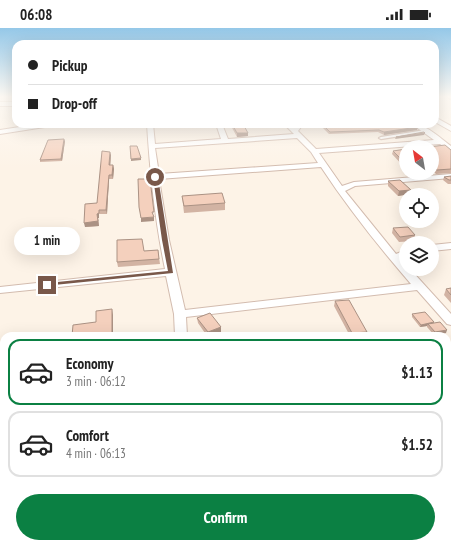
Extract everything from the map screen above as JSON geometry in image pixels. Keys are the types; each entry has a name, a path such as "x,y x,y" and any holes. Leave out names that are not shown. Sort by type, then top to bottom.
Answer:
{"street":[{"path":"439,121 451,129"},
{"path":"1,134 31,128"},
{"path":"150,128 155,177 164,240 180,314 181,332"},
{"path":"220,128 225,141"},
{"path":"291,128 314,151 341,191 395,259 451,322"},
{"path":"296,134 298,128"},
{"path":"421,128 451,149"},
{"path":"152,146 296,134"},
{"path":"314,151 442,142"},
{"path":"155,177 323,165"},
{"path":"341,191 344,188 354,184 451,176"},
{"path":"439,247 451,246"},
{"path":"395,259 399,257"},
{"path":"0,290 171,272"},
{"path":"180,314 420,286"}],"lane":[{"path":"381,138 425,131"}],"building":[{"path":"234,128 245,128 248,133 237,133"},
{"path":"326,128 411,128 384,132 379,130 330,132"},
{"path":"424,132 425,133 396,137"},
{"path":"64,139 61,159 40,160 48,140"},
{"path":"445,145 451,150 451,169 439,170 439,146"},
{"path":"130,146 137,146 141,158 131,159"},
{"path":"399,150 399,157 393,151"},
{"path":"102,151 110,152 109,165 113,165 112,175 109,175 106,210 99,210 99,213 97,214 98,221 84,223 85,204 97,203"},
{"path":"451,176 451,180 444,177"},
{"path":"138,179 150,179 154,212 152,212 154,217 141,218"},
{"path":"400,180 409,188 399,188 399,191 388,181"},
{"path":"222,193 225,203 184,206 182,196"},
{"path":"393,228 409,228 415,235 399,236"},
{"path":"142,239 144,251 158,250 159,259 117,262 117,240"},
{"path":"451,288 451,295 446,289"},
{"path":"349,300 367,332 351,332 335,301"},
{"path":"112,309 112,332 72,332 73,325 96,322 96,311"},
{"path":"425,312 434,322 421,325 412,314"},
{"path":"210,313 221,327 208,332 197,318"},
{"path":"440,322 447,330 435,332 428,324"}],"route":[{"path":"47,285 171,272 164,240 158,189 155,177"}]}
